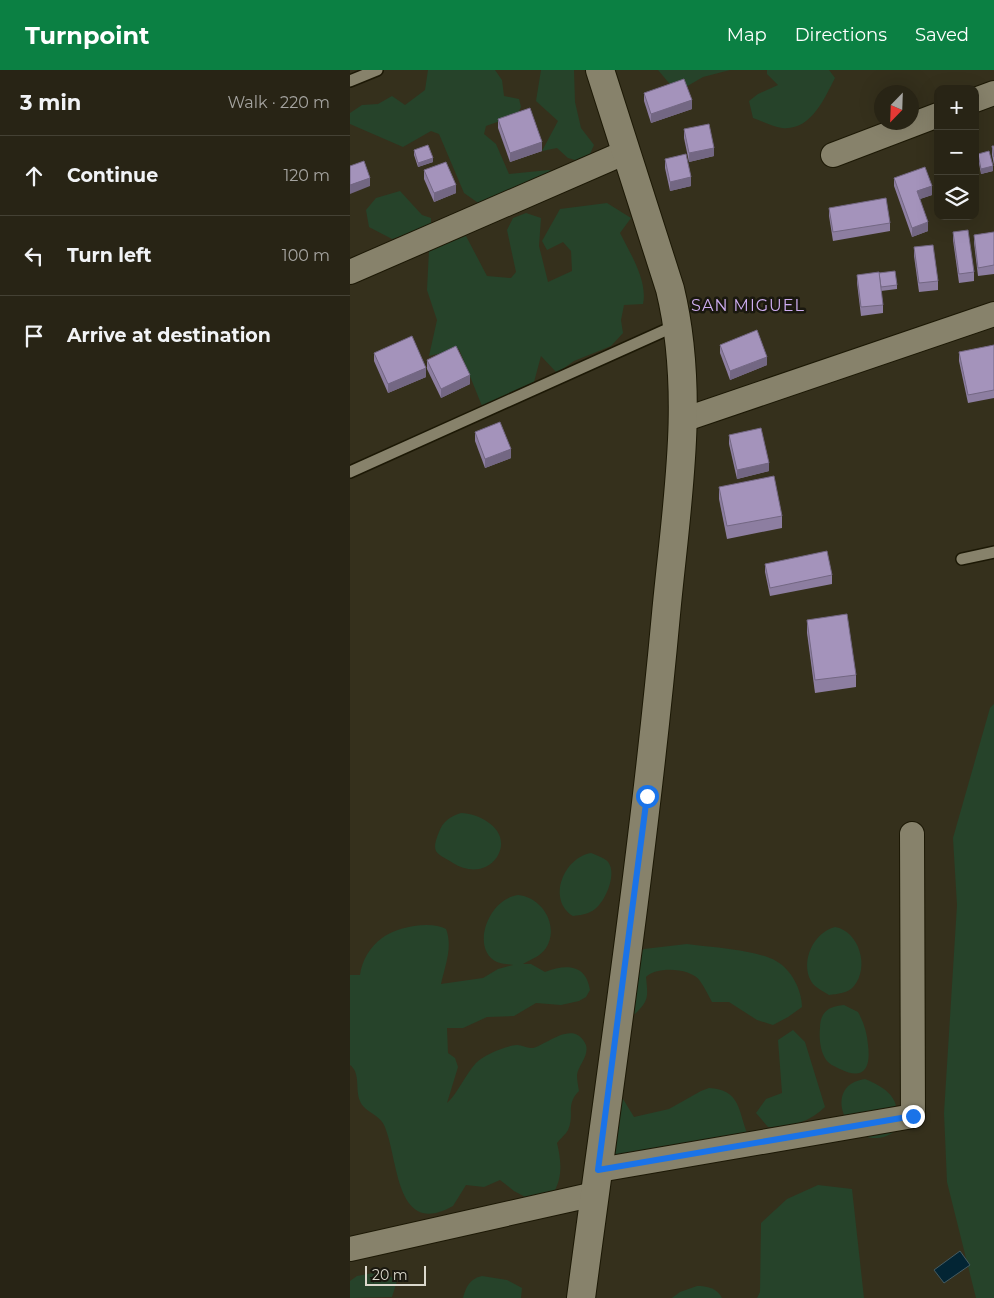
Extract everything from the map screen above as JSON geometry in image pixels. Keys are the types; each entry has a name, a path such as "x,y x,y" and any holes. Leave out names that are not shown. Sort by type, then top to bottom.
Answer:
{"street":[{"path":"581,1298 648,786 666,617 684,385 678,324 660,254 600,70"},
{"path":"979,99 994,93"},
{"path":"833,155 934,117"},
{"path":"350,272 626,152"},
{"path":"682,420 994,314"},
{"path":"350,1249 597,1182 913,1116 912,834"}],"lane":[{"path":"350,81 377,70"},
{"path":"350,472 678,324"},
{"path":"962,559 994,552"}],"green space":[{"path":"428,70 495,70 502,80 504,96 519,99 521,107 517,115 486,126 484,134 496,144 509,174 549,170 556,173 484,207 464,193 439,134 431,131 403,147 350,124 350,113 362,105 378,104 392,96 405,105 425,90"},
{"path":"541,70 574,70 575,102 581,128 594,145 586,163 568,158 557,148 542,151 558,121 536,101"},
{"path":"658,70 730,70 703,77 684,88 669,83"},
{"path":"767,70 829,70 835,78 821,104 809,119 792,128 782,128 753,118 749,101 758,94 778,85 767,74"},
{"path":"400,191 422,215 431,218 431,226 392,239 369,227 366,210 376,198"},
{"path":"607,203 631,218 620,233 641,277 644,295 643,304 624,305 621,320 623,333 611,346 574,361 557,373 541,356 534,382 511,397 482,406 459,349 429,356 437,320 427,290 429,250 466,236 487,276 511,278 516,272 507,230 513,218 526,213 541,218 539,246 548,282 572,271 571,251 563,242 547,250 542,241 560,209"},
{"path":"994,704 994,1298 976,1298 947,1182 944,1113 957,905 953,838 990,708"},
{"path":"461,813 486,821 498,832 501,848 497,857 487,866 476,869 464,868 439,855 435,849 436,839 445,822"},
{"path":"591,853 606,860 610,865 610,885 607,893 595,909 582,915 573,916 565,909 561,900 562,880 566,871 573,863 581,856"},
{"path":"518,895 527,897 541,907 550,922 551,931 550,939 544,951 523,964 531,964 545,972 567,967 574,968 584,975 590,990 586,997 579,1001 561,1005 536,1003 514,1016 487,1017 463,1028 447,1028 448,1053 455,1058 458,1067 447,1103 476,1063 489,1054 512,1046 536,1047 565,1034 573,1033 579,1036 585,1043 586,1051 577,1075 579,1091 572,1101 570,1124 567,1132 557,1143 560,1162 559,1180 554,1192 529,1199 514,1191 500,1180 484,1187 466,1185 453,1206 434,1213 419,1212 409,1203 402,1190 389,1139 382,1121 365,1108 360,1101 356,1072 350,1065 350,975 360,975 367,954 382,938 404,928 423,925 439,926 446,929 449,950 441,984 483,978 498,969 513,965 497,962 489,956 485,947 484,936 486,925 498,905 507,898"},
{"path":"835,927 850,935 856,942 861,960 861,969 859,978 852,988 843,993 829,995 812,983 807,965 808,956 815,941 827,930"},
{"path":"687,944 758,954 776,961 786,969 795,981 802,1007 773,1025 757,1020 729,1002 712,1002 700,981 689,973 666,970 651,973 646,977 647,994 643,1005 635,1014 627,1011 635,953 644,949"},
{"path":"844,1005 858,1012 866,1032 869,1053 867,1066 860,1073 855,1074 831,1065 823,1055 821,1047 820,1022 824,1014 830,1008"},
{"path":"793,1030 805,1042 825,1107 813,1117 799,1123 768,1127 756,1113 766,1099 782,1093 778,1040"},
{"path":"865,1079 888,1093 896,1105 897,1121 895,1131 880,1138 866,1137 854,1130 846,1119 842,1106 843,1094 850,1084"},
{"path":"709,1088 727,1093 732,1097 739,1109 747,1133 707,1140 615,1163 601,1134 620,1094 634,1117 669,1109"},
{"path":"818,1185 852,1189 864,1298 757,1298 760,1292 761,1223 787,1199"},
{"path":"373,1273 390,1276 397,1281 392,1297 350,1298 350,1281 357,1276"},
{"path":"482,1276 507,1280 522,1288 521,1298 463,1298 469,1284 474,1279"},
{"path":"697,1286 711,1288 722,1298 672,1298 680,1292"}],"water":[{"path":"960,1251 970,1265 944,1283 934,1270"}],"building":[{"path":"684,79 692,100 651,114 644,93"},
{"path":"530,108 542,142 510,153 498,119"},
{"path":"709,124 714,148 689,153 684,129"},
{"path":"428,145 433,158 418,163 414,150"},
{"path":"989,151 993,166 981,169 979,154"},
{"path":"686,154 691,177 670,182 665,159"},
{"path":"364,161 370,178 350,185 350,166"},
{"path":"446,162 456,185 434,193 424,170"},
{"path":"925,167 932,186 917,191 928,222 912,228 894,178"},
{"path":"886,198 890,223 833,232 829,208"},
{"path":"968,230 974,272 959,274 953,232"},
{"path":"994,232 994,265 978,268 974,235"},
{"path":"933,245 938,281 919,283 914,247"},
{"path":"895,271 897,285 881,287 879,273"},
{"path":"879,272 883,305 861,307 857,275"},
{"path":"757,330 767,357 730,371 720,345"},
{"path":"412,336 426,368 388,384 374,353"},
{"path":"994,345 994,390 968,395 959,352"},
{"path":"456,346 470,375 441,389 427,360"},
{"path":"500,422 511,449 485,459 475,432"},
{"path":"761,428 769,463 737,470 729,435"},
{"path":"774,476 782,516 727,526 719,487"},
{"path":"827,551 832,575 770,588 765,564"},
{"path":"847,614 856,675 815,680 807,620"}],"district":[{"name":"SAN MIGUEL","path":"748,305"}],"route":[{"path":"647,796 598,1170 913,1116"}]}
